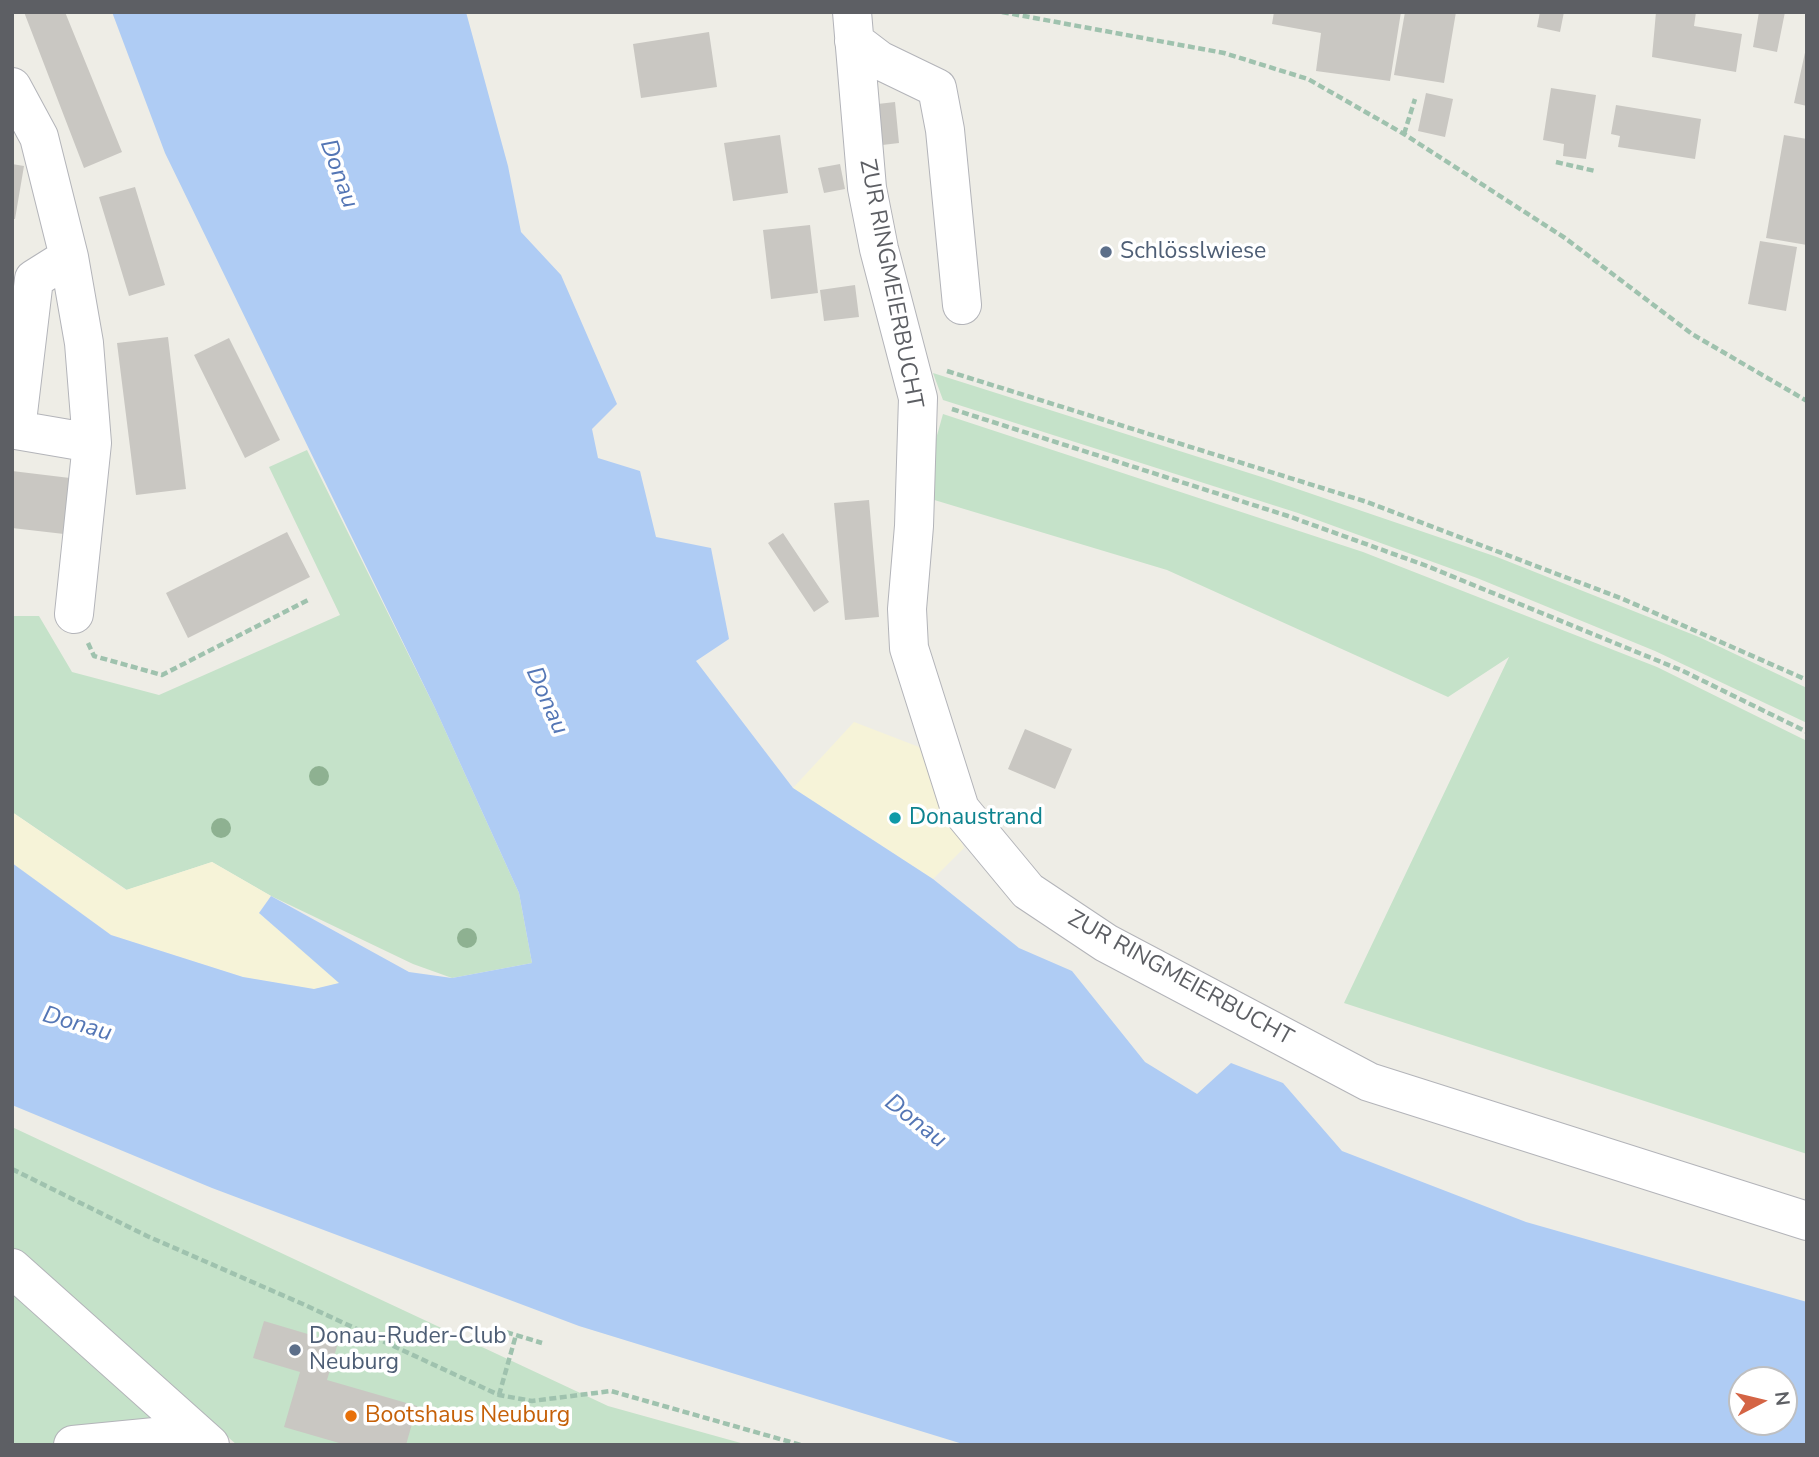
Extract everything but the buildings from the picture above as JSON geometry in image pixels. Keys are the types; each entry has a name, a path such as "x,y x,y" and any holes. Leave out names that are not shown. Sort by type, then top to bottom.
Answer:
{"street":[{"path":"853,26 889,65 937,88 946,130 962,305"},
{"name":"ZUR RINGMEIERBUCHT","path":"853,26 873,222 918,398 914,526 907,609 909,648 960,809 1028,891 1106,943 1369,1082 1807,1222"},
{"path":"12,87 39,138 69,257 84,343 92,443 74,614"},
{"path":"69,257 34,279 16,430 92,443"},
{"path":"12,1268 203,1439"},
{"path":"73,1445 203,1439"}],"path":[{"path":"1002,12 1224,52 1308,79 1404,134 1565,239 1692,334 1807,401"},
{"path":"1404,134 1415,99"},
{"path":"1556,162 1595,171"},
{"path":"910,359 1367,502 1623,598 1807,680"},
{"path":"918,398 1288,516 1427,566 1683,671 1807,732"},
{"path":"74,614 93,656 162,675 310,599"},
{"path":"12,1168 147,1236 305,1305 499,1395 532,1401 611,1391 801,1445"},
{"path":"496,1329 542,1343"},
{"path":"499,1395 516,1335"}],"green space":[{"path":"933,373 1268,479 1497,557 1699,637 1807,688 1807,723 1655,651 1477,578 1298,513 943,400"},
{"path":"943,414 1363,552 1657,667 1807,741 1807,1154 1344,1003 1509,657 1448,697 1167,570 931,499 934,446"},
{"path":"307,450 435,708 519,893 532,963 452,978 413,964 271,896 212,862 127,890 12,812 12,616 39,616 72,672 159,695 340,615 269,467"},
{"path":"12,1127 608,1406 748,1445 237,1445 221,1431 154,1445 12,1445"}],"sand":[{"name":"Donaustrand","path":"854,722 919,747 964,848 933,879 793,788"},
{"path":"12,812 126,890 212,862 271,896 259,913 340,983 314,989 243,977 111,935 12,863"}],"water":[{"name":"Donau","path":"112,12 466,12 508,166 521,232 561,275 617,404 592,429 598,458 640,471 656,537 711,548 729,639 696,661 793,788 933,879 1019,948 1072,971 1145,1062 1197,1094 1231,1063 1283,1083 1342,1151 1526,1222 1807,1302 1807,1445 966,1445 579,1326 212,1188 12,1105 12,863 111,935 243,977 314,989 339,983 259,913 271,896 409,972 452,978 532,963 519,893 435,708 165,153"}],"place":[{"name":"Schlösslwiese","path":"1106,252"},
{"name":"Donaustrand","path":"895,818"},
{"name":"Donau-Ruder-Club Neuburg","path":"295,1350"},
{"name":"Bootshaus Neuburg","path":"351,1416"}]}
